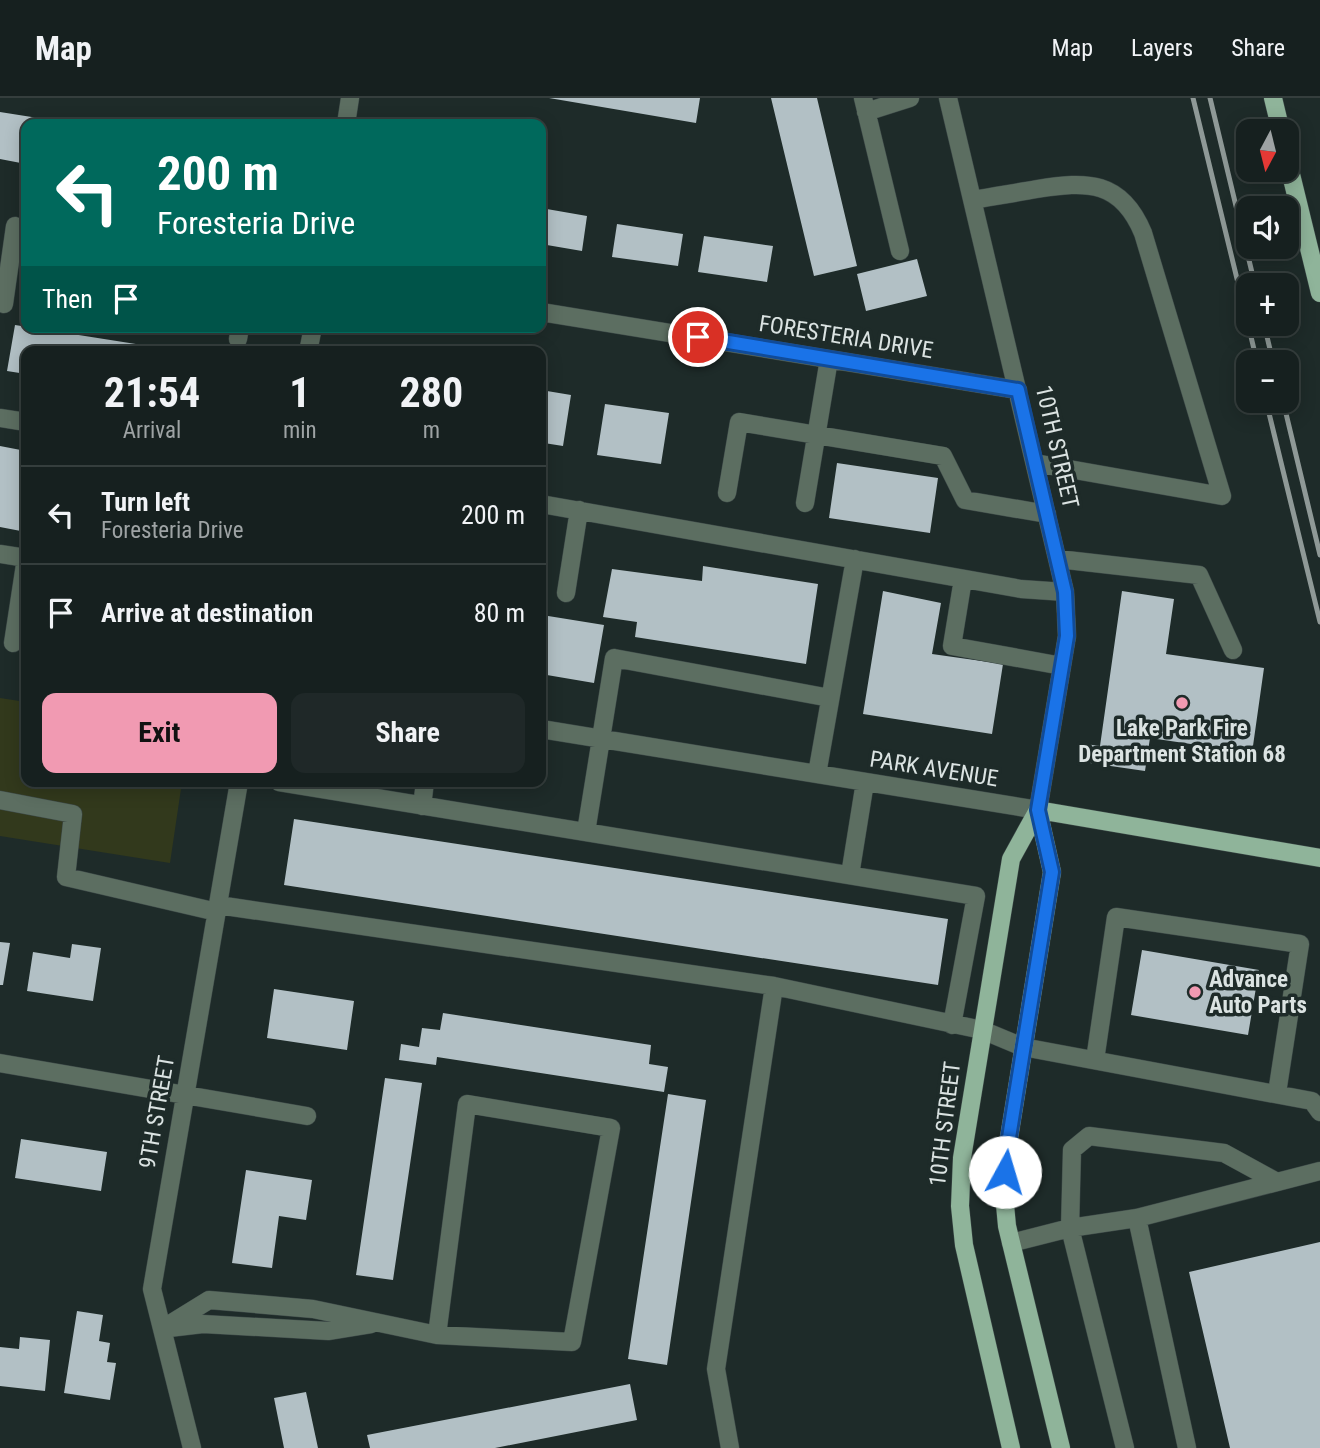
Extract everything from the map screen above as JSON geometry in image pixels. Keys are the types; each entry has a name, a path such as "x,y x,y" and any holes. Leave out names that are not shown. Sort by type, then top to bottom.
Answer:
{"main road":[{"path":"1273,98 1278,119"},
{"path":"1293,182 1320,293"},
{"name":"PARK AVENUE","path":"1038,810 1320,858"},
{"name":"10TH STREET","path":"1011,1448 964,1245 961,1219 962,1158 1011,859 1038,810"},
{"name":"10TH STREET","path":"1038,810 1052,872 1007,1150 1004,1194 1007,1226 1061,1448"}],"street":[{"path":"347,119 350,98"},
{"path":"900,250 865,105 910,98"},
{"name":"10TH STREET","path":"948,98 1065,592 1067,636 1038,810"},
{"path":"972,200 1068,184 1086,184 1105,189 1122,200 1135,215 1143,233 1222,496 1035,463"},
{"path":"4,304 14,226"},
{"name":"FORESTERIA DRIVE","path":"546,313 1018,390"},
{"path":"804,503 829,359"},
{"path":"0,418 21,421"},
{"path":"727,493 739,422 943,456 965,500 1047,514"},
{"path":"546,505 1021,589 1065,592"},
{"path":"566,593 579,510"},
{"path":"0,554 21,557"},
{"path":"817,774 855,559"},
{"path":"1058,559 1199,575 1233,650"},
{"path":"963,579 951,646 1062,666"},
{"path":"13,643 21,591"},
{"path":"586,832 614,659 830,698"},
{"name":"PARK AVENUE","path":"546,730 1038,810"},
{"path":"850,875 865,782"},
{"name":"9TH STREET","path":"192,1448 152,1289 238,787"},
{"path":"309,787 976,896 952,1026"},
{"path":"422,806 424,787"},
{"path":"0,800 73,814 66,877 217,908 774,986 952,1026 982,1030 1023,1046 1312,1101 1320,1112"},
{"path":"1095,1060 1116,917 1300,944 1277,1093"},
{"path":"730,1448 716,1369 774,986"},
{"path":"0,1063 307,1116"},
{"path":"162,1329 209,1300 313,1309 437,1335 572,1342 611,1128 467,1104 437,1335"},
{"path":"1125,1448 1070,1228 1072,1150 1089,1136 1224,1153 1277,1182"},
{"path":"1011,1243 1070,1228 1137,1217 1320,1171"},
{"path":"1137,1217 1187,1448"},
{"path":"162,1329 203,1324 328,1331 381,1322"}],"green space":[{"path":"0,698 21,701 21,787 181,787 170,863 0,836"}],"building":[{"path":"549,98 700,98 696,123"},
{"path":"771,98 817,98 857,266 814,276"},
{"path":"0,112 44,119 21,119 21,163 0,159"},
{"path":"546,209 587,216 582,251 546,245"},
{"path":"617,224 683,234 678,266 612,257"},
{"path":"704,236 773,246 767,282 698,272"},
{"path":"917,259 927,296 866,311 857,274"},
{"path":"15,325 21,326 21,333 66,333 149,346 21,346 21,373 7,371"},
{"path":"546,391 571,395 563,446 546,443"},
{"path":"605,404 669,413 661,464 597,455"},
{"path":"0,446 21,450 21,531 0,527"},
{"path":"837,463 938,478 930,533 829,518"},
{"path":"703,566 818,584 806,664 635,637 637,622 603,617 612,569 702,581"},
{"path":"883,591 941,603 932,654 1003,664 992,734 863,714"},
{"name":"Lake Park Fire Department Station 68","path":"1122,591 1174,599 1166,654 1264,668 1252,753 1150,738 1145,771 1083,762 1085,744 1100,746"},
{"path":"546,616 604,625 594,683 546,675"},
{"path":"294,819 948,919 938,985 284,885"},
{"path":"0,942 10,943 3,985 0,985"},
{"path":"72,944 101,948 93,1001 27,991 33,952 70,958"},
{"name":"Advance Auto Parts","path":"1142,950 1259,970 1248,1035 1131,1015"},
{"path":"274,989 354,1001 347,1050 267,1038"},
{"path":"443,1013 651,1045 649,1064 668,1067 664,1092 437,1057 436,1065 399,1060 401,1044 419,1047 422,1028 440,1030"},
{"path":"385,1078 422,1083 393,1280 356,1275"},
{"path":"668,1094 706,1100 667,1365 628,1359"},
{"path":"21,1139 107,1152 101,1191 15,1178"},
{"path":"246,1170 312,1180 306,1220 279,1216 272,1268 232,1263"},
{"path":"1320,1242 1320,1448 1230,1448 1189,1272"},
{"path":"77,1311 103,1315 99,1341 110,1343 107,1362 116,1363 110,1400 64,1393"},
{"path":"20,1337 50,1340 45,1391 0,1386 0,1347 19,1349"},
{"path":"630,1384 637,1420 495,1448 370,1448 367,1435"},
{"path":"306,1392 318,1448 284,1448 274,1398"}],"railway":[{"path":"1193,98 1236,275"},
{"path":"1210,98 1252,273"},
{"path":"1251,336 1254,350"},
{"path":"1267,336 1270,350"},
{"path":"1269,413 1320,622"},
{"path":"1286,413 1320,555"}],"place":[{"name":"Lake Park Fire Department Station 68","path":"1182,703"},
{"name":"Advance Auto Parts","path":"1195,992"}],"route":[{"path":"698,337 1018,390 1065,592 1067,636 1038,810 1052,872 1005,1172"}]}
